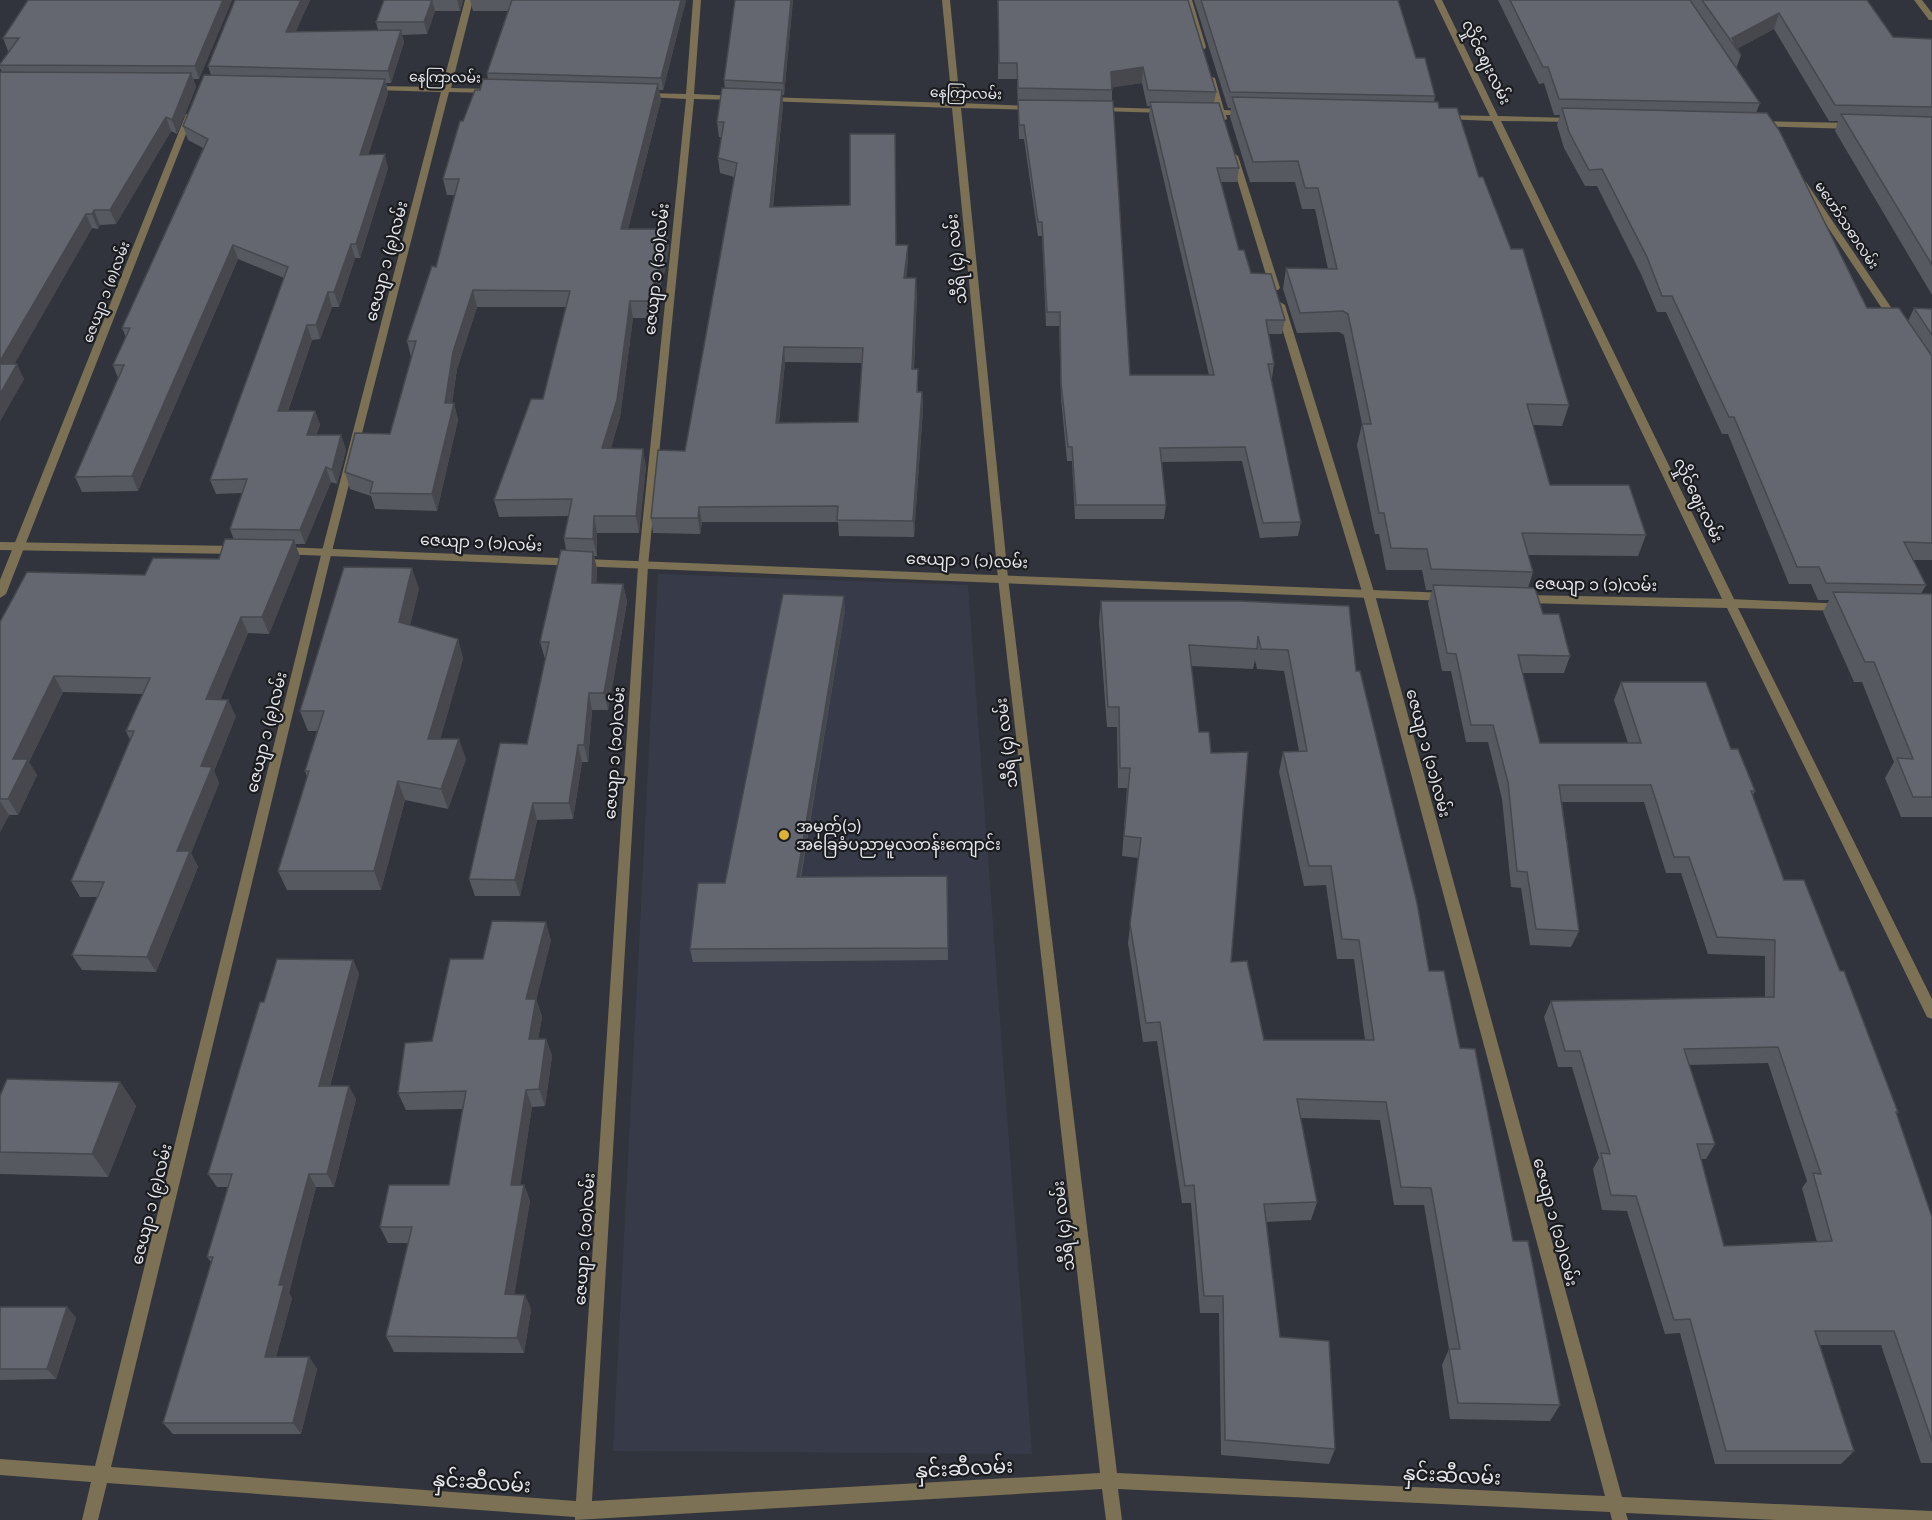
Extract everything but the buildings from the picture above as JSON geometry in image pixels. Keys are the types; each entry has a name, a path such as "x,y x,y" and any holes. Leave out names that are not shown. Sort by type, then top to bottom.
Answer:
{"street":[{"name":"ဇေယျာ ၁ (၉)လမ်း","path":"90,1520 327,551 448,90 469,0"},
{"name":"ဇေယျာ ၁ (၁၀)လမ်း","path":"584,1515 643,566 690,96 696,0"},
{"name":"သီရိ (၄) လမ်း","path":"946,0 1003,578 1114,1520"},
{"name":"ဇေယျာ ၁ (၁၁)လမ်း","path":"1188,0 1369,595 1617,1512"},
{"name":"လှိုင်ဈေးလမ်း","path":"1438,0 1730,603 1932,1013"},
{"path":"1918,0 1932,18"},
{"name":"နေကြာလမ်း","path":"366,88 505,92"},
{"path":"632,94 748,98"},
{"name":"နေကြာလမ်း","path":"760,99 1041,108"},
{"name":"ဇေယျာ ၁ (၈)လမ်း","path":"0,594 194,105"},
{"path":"1089,109 1173,111"},
{"path":"1197,111 1256,113"},
{"path":"1756,114 1769,133"},
{"path":"1436,117 1588,120"},
{"path":"1751,123 1864,126"},
{"name":"မဟော်သဓာလမ်း","path":"1795,172 1899,327"},
{"path":"0,546 244,550"},
{"name":"ဇေယျာ ၁ (၁)လမ်း","path":"268,550 1462,597"},
{"name":"ဇေယျာ ၁ (၁)လမ်း","path":"1509,598 1861,607"},
{"name":"နှင်းဆီလမ်း","path":"0,1467 584,1515 1110,1481 1617,1512 1932,1519"}],"shaded area":[{"path":"658,574 968,585 1032,1454 613,1451"}],"place":[{"name":"အမှတ်(၁) အခြေခံပညာမူလတန်းကျောင်း","path":"784,835"}]}
